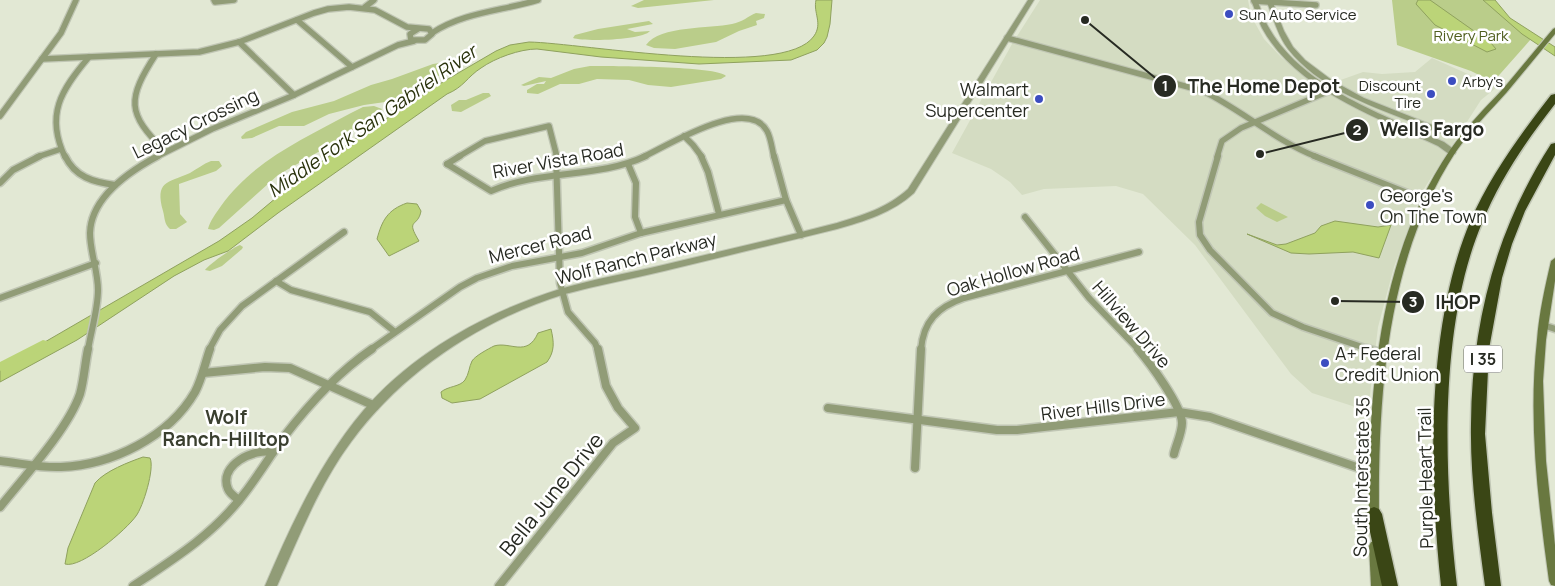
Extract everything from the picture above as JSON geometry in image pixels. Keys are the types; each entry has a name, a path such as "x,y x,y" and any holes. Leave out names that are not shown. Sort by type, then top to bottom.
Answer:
{"highway":[{"name":"Purple Heart Trail","path":"1449,586 1445,544 1441,434 1445,369 1454,298 1466,254 1485,204 1515,150 1555,97"},
{"name":"I 35","path":"1493,586 1484,524 1478,424 1486,326 1496,279 1512,226 1533,180 1555,146"},
{"path":"1374,514 1390,586"}],"main road":[{"name":"South Interstate 35","path":"1377,586 1374,473 1378,399 1383,354 1399,275 1408,243 1425,200 1452,152 1555,30"},
{"path":"1555,261 1543,325 1539,412 1555,581"}],"street":[{"path":"0,116 61,33 76,0"},
{"path":"216,1 234,0"},
{"path":"365,7 374,0"},
{"path":"42,59 199,52 239,42 328,9 365,7 375,10 407,27 427,29 442,26 478,12 514,2 538,0"},
{"name":"Wolf Ranch Parkway","path":"271,586 308,504 329,465 348,438 375,406 430,356 471,330 563,292 801,235 867,217 901,200 923,173 1031,0"},
{"path":"1315,2 1254,0 1263,26 1275,44 1294,64 1360,106 1442,145 1452,152"},
{"path":"1310,0 1315,2"},
{"path":"1270,1 1280,31 1287,44 1309,67 1335,89 1447,132 1466,134"},
{"path":"297,20 352,67"},
{"name":"Legacy Crossing","path":"0,507 73,409 80,393 98,301 98,277 90,239 90,228 94,214 115,185 165,151 294,95 398,45 425,40 442,26"},
{"path":"407,27 414,41"},
{"name":"Legacy Crossing","path":"398,45 418,29"},
{"path":"427,29 432,33"},
{"path":"1007,38 1195,88 1218,98 1296,149 1425,200"},
{"path":"239,42 294,95"},
{"path":"1275,44 1287,44"},
{"path":"156,54 139,81 134,102 134,112 148,135 165,151"},
{"path":"89,56 68,83 56,109 55,127 61,148 72,170 77,174 96,181 115,185"},
{"path":"1335,89 1254,123 1231,134 1222,141 1200,222 1200,235 1204,242 1272,313 1383,354"},
{"name":"River Vista Road","path":"558,175 557,159 549,126 485,141 448,164 491,190 510,182 597,170 628,164 707,126 734,119 751,120 759,123 767,131 786,200 801,235"},
{"path":"684,136 699,149 706,162 719,214"},
{"path":"0,183 6,174 18,166 61,148"},
{"path":"628,164 636,183 635,217 641,233"},
{"path":"558,175 558,257 560,283 563,292"},
{"name":"Mercer Road","path":"134,586 189,549 212,530 240,500 300,416 350,364 447,295 477,278 512,266 582,253 641,233 786,200"},
{"name":"Hillview Drive","path":"1025,217 1089,298 1144,355 1154,368 1179,412"},
{"path":"0,461 60,467 96,462 135,446 155,434 181,410 194,393 203,372 210,347 227,320 242,306 344,232"},
{"name":"Oak Hollow Road","path":"915,468 922,338 932,315 949,302 1139,252"},
{"path":"0,298 96,263"},
{"path":"276,281 291,290 370,312 395,332"},
{"name":"Bella June Drive","path":"499,586 613,443 635,428 618,408 606,386 600,353 595,343 568,312 563,292"},
{"path":"1543,325 1555,329"},
{"path":"203,372 278,367 302,372 375,406"},
{"name":"River Hills Drive","path":"828,408 997,430 1017,430 1179,412 1210,417 1374,473"},
{"path":"1174,454 1182,423 1179,412"},
{"path":"240,500 229,492 226,484 234,464 248,454 260,451 273,452"}],"shaded area":[{"path":"816,0 832,0 827,37 817,50 791,60 699,64 601,57 530,49 493,61 476,71 458,88 278,213 228,251 204,260 174,276 77,340 0,382 0,368 219,241 252,218 313,167 436,86 496,51 510,45 529,42 680,56 764,56 795,49 814,36 818,27"},
{"path":"1040,0 1248,0 1251,16 1264,39 1282,58 1321,87 1363,72 1382,74 1415,72 1432,58 1497,87 1481,100 1422,192 1394,267 1378,327 1368,411 1312,393 1291,374 1195,245 1143,194 1116,186 1044,189 1022,195 1010,182 991,169 952,153 1012,44"},
{"path":"1418,0 1430,0 1491,43 1496,49 1487,52 1435,25 1416,4"},
{"path":"1483,0 1495,0 1510,18 1555,47 1555,56 1522,34"},
{"path":"407,203 417,204 421,211 413,226 419,241 389,256 377,239 379,233 386,217 395,209"},
{"path":"1335,221 1378,227 1391,225 1379,258 1353,252 1291,253 1247,234 1277,245 1286,244 1315,233 1321,226"},
{"path":"551,329 553,346 547,362 480,399 452,403 442,398 441,392 465,380 472,361 482,353 494,346 523,347 529,345 534,341 538,333"},
{"path":"143,457 150,458 151,470 145,496 136,516 103,547 82,560 72,564 65,564 68,548 95,483 111,471"}],"green space":[{"path":"644,0 714,0 638,8 631,6"},
{"name":"Rivery Park","path":"1392,0 1483,0 1531,39 1493,82 1471,71 1397,45"},
{"path":"756,13 765,14 764,18 756,21 757,25 716,42 675,49 654,48 646,45 662,34 686,29 732,24"},
{"path":"649,21 653,24 627,29 635,32 650,31 637,36 601,40 573,38 575,35 598,29"},
{"path":"446,62 453,65 453,68 392,101 364,105 329,114 304,126 279,126 252,138 242,139 241,137 246,132 292,112 334,101 371,85 433,64"},
{"path":"590,66 684,68 704,70 726,76 721,79 671,87 648,85 629,80 597,79 579,84 560,84 538,94 527,93 527,90 537,84 544,84 546,81 521,85 539,77 551,78 574,69"},
{"path":"483,93 489,93 491,96 461,112 452,111 451,105 459,100 466,100"},
{"path":"374,106 382,109 374,120 278,175 219,228 214,230 208,229 215,214 234,190 248,176 280,152 363,107"},
{"path":"211,161 219,161 222,166 216,171 179,184 180,214 187,222 176,229 170,229 166,223 161,201 162,188 169,182"},
{"path":"1261,203 1288,217 1277,222 1265,216 1256,208"},
{"path":"240,245 243,247 242,249 222,266 210,271 205,270 222,256"}],"waterway":[{"name":"Middle Fork San Gabriel River","path":"0,367 43,344"}],"place":[{"name":"Sun Auto Service","path":"1229,14"},
{"name":"The Home Depot","path":"1085,20"},
{"name":"Arby's","path":"1452,81"},
{"name":"Discount Tire","path":"1431,94"},
{"name":"Walmart Supercenter","path":"1039,99"},
{"name":"Wells Fargo","path":"1260,154"},
{"name":"George's On The Town","path":"1370,205"},
{"name":"IHOP","path":"1335,301"},
{"name":"A+ Federal Credit Union","path":"1325,363"}],"district":[{"name":"Wolf Ranch-Hilltop","path":"226,428"}]}
